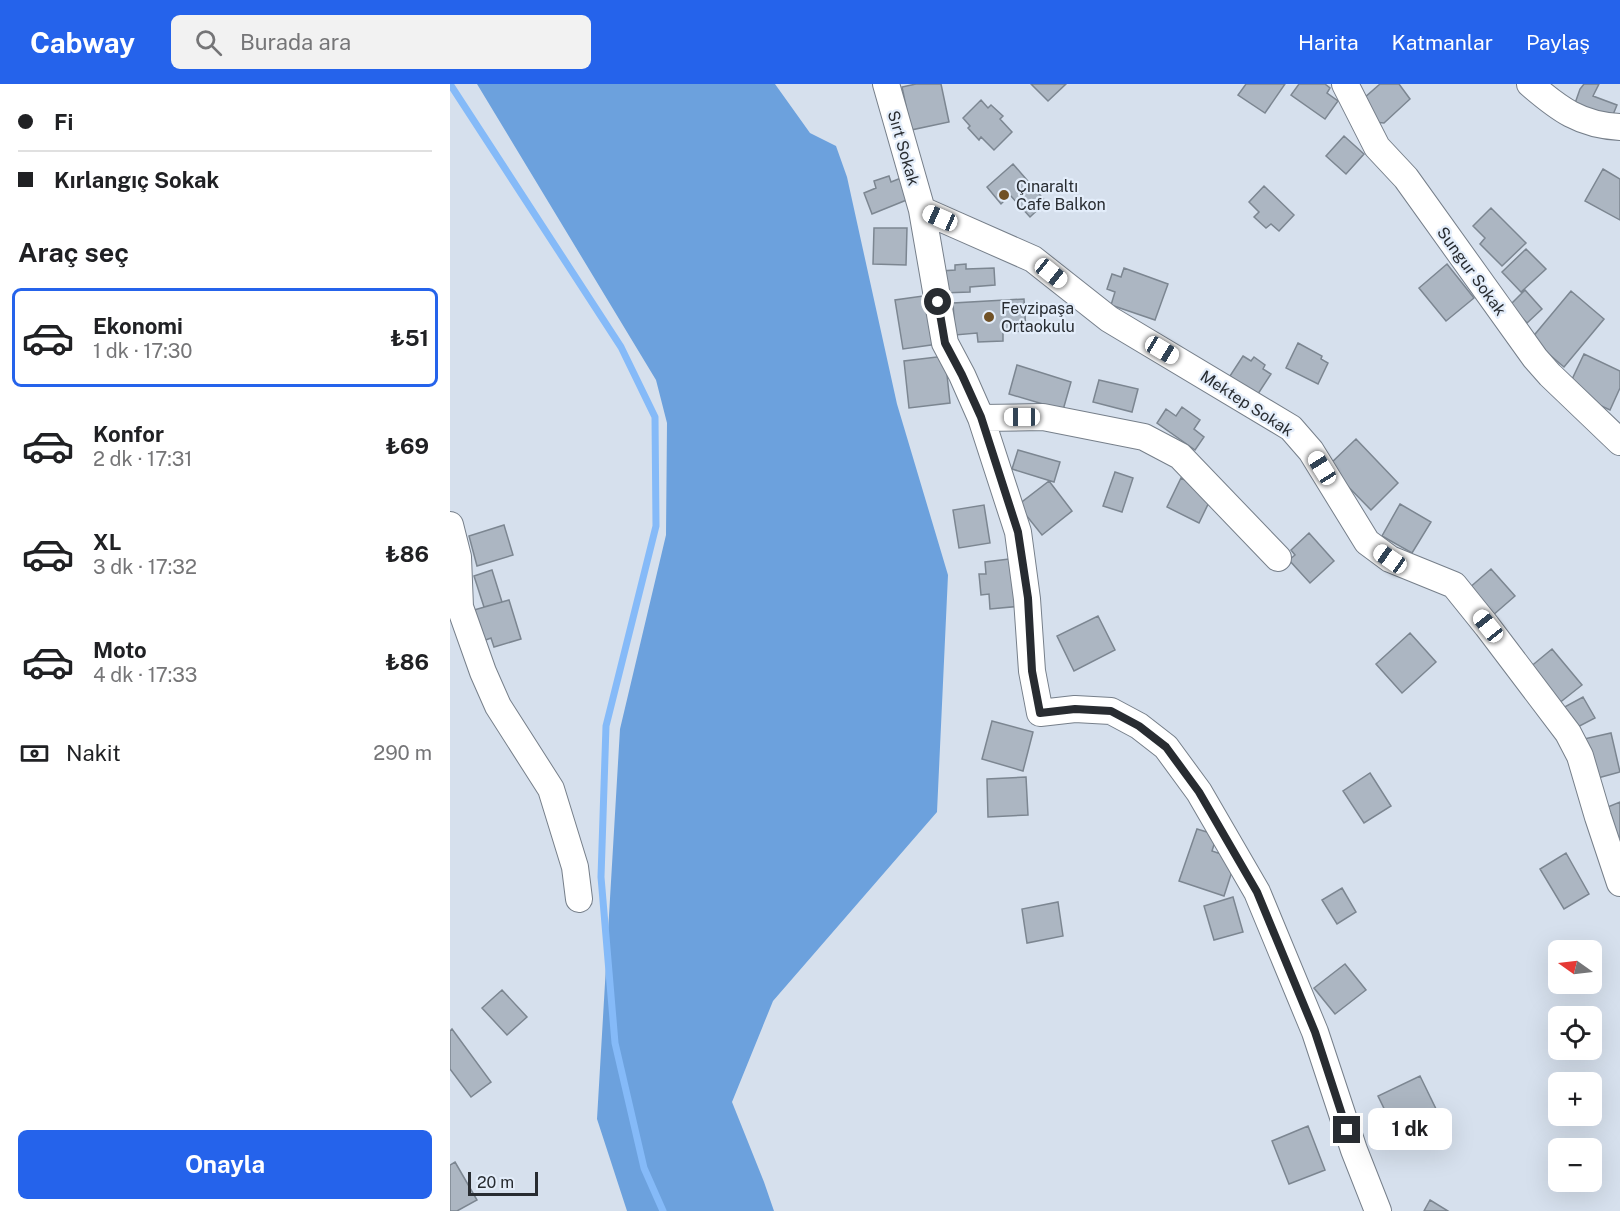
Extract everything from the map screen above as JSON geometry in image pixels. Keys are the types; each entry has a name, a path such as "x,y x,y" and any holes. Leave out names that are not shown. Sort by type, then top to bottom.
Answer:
{"street":[{"name":"Sırt Sokak","path":"886,84 922,210 945,343 981,417 1018,532 1028,598 1032,671 1040,713 1075,709 1111,711 1139,726 1166,747 1199,792 1257,892 1315,1032 1354,1150 1378,1211"},
{"name":"Sungur Sokak","path":"1345,84 1377,147 1406,178 1535,358 1620,442"},
{"path":"1530,84 1553,104 1574,117 1595,124 1620,127"},
{"name":"Mektep Sokak","path":"922,210 1033,259 1109,319 1291,428 1311,451 1367,542 1390,559 1454,585 1488,626 1568,733 1580,756 1620,883"},
{"path":"981,417 1043,417 1144,437 1180,456 1278,558"},
{"path":"450,525 458,557 460,607 483,672 498,706 551,789 572,855 579,899"}],"shaded area":[{"path":"477,84 775,84 810,133 836,146 847,177 897,404 948,575 937,812 773,1001 732,1102 774,1211 627,1211 597,1119 620,729 666,535 667,423 656,380"}],"building":[{"path":"916,84 941,84 949,122 911,130 902,87"},
{"path":"1031,84 1066,84 1048,101"},
{"path":"1246,84 1285,84 1265,113 1238,95"},
{"path":"1299,84 1325,84 1330,88 1327,93 1338,101 1325,119 1291,95"},
{"path":"1380,84 1399,84 1410,99 1384,123 1374,122 1363,99"},
{"path":"1584,84 1599,84 1593,96 1617,105 1610,122 1573,109"},
{"path":"981,100 988,108 991,105 1003,116 1000,119 1012,132 994,150 981,137 979,140 968,128 970,126 963,118"},
{"path":"1344,136 1364,154 1346,174 1326,156"},
{"path":"1013,164 1046,202 1030,217 1010,195 1001,204 987,187"},
{"path":"1603,169 1620,179 1620,220 1585,201"},
{"path":"889,176 891,182 906,176 914,197 872,214 864,193 876,188 874,181"},
{"path":"1264,186 1294,215 1279,231 1271,224 1266,228 1254,217 1259,212 1249,202"},
{"path":"1491,208 1526,243 1502,266 1480,244 1485,238 1473,226"},
{"path":"874,228 907,228 906,265 873,264"},
{"path":"1526,249 1546,269 1521,292 1502,272"},
{"path":"966,264 966,269 994,268 995,285 970,287 970,292 942,293 941,271 955,270 955,265"},
{"path":"1447,264 1474,298 1446,321 1419,288"},
{"path":"1124,268 1168,284 1155,320 1111,305 1115,292 1107,289 1112,274 1121,277"},
{"path":"1525,290 1542,309 1527,323 1510,305"},
{"path":"1571,291 1604,319 1564,367 1531,339"},
{"path":"930,295 938,344 903,349 895,300"},
{"name":"Fevzipaşa Ortaokulu","path":"1024,299 1026,331 1003,332 1003,341 978,342 977,333 955,335 953,303"},
{"path":"1298,343 1322,356 1321,359 1328,363 1318,384 1286,368"},
{"path":"1584,354 1620,371 1620,388 1610,410 1567,390"},
{"path":"945,356 950,403 909,408 904,361"},
{"path":"1243,356 1251,361 1254,357 1265,365 1263,369 1271,374 1256,397 1228,379"},
{"path":"1017,365 1071,382 1063,410 1009,394"},
{"path":"1099,380 1138,389 1132,412 1093,402"},
{"path":"1182,407 1200,420 1194,429 1204,437 1195,450 1157,423 1166,409 1176,416"},
{"path":"1356,439 1398,483 1371,510 1328,466"},
{"path":"1018,450 1060,462 1054,482 1012,469"},
{"path":"1115,472 1133,478 1122,512 1103,506"},
{"path":"1181,478 1213,494 1199,523 1167,507"},
{"path":"1049,481 1072,511 1042,535 1018,505"},
{"path":"1400,504 1431,522 1412,553 1382,536"},
{"path":"984,505 990,543 959,548 953,510"},
{"path":"504,525 513,555 477,566 469,536"},
{"path":"1309,533 1334,561 1310,583 1289,560 1295,555 1291,550"},
{"path":"1017,558 1022,606 990,609 989,594 981,595 979,574 986,574 985,562"},
{"path":"1491,569 1515,596 1492,616 1468,589"},
{"path":"492,570 502,602 484,607 474,576"},
{"path":"509,600 521,639 494,647 491,638 483,641 474,610"},
{"path":"1098,616 1115,650 1074,671 1057,636"},
{"path":"1410,633 1436,662 1402,693 1376,664"},
{"path":"1552,649 1582,685 1558,704 1529,668"},
{"path":"1583,697 1595,718 1570,731 1559,710"},
{"path":"992,721 1033,732 1023,771 982,759"},
{"path":"1611,733 1620,772 1594,779 1584,739"},
{"path":"1370,773 1391,806 1364,823 1343,791"},
{"path":"1026,777 1028,815 988,817 987,779"},
{"path":"1620,802 1620,837 1615,839 1603,809"},
{"path":"1197,829 1217,835 1212,851 1236,859 1224,896 1179,881"},
{"path":"1566,853 1589,894 1564,909 1540,869"},
{"path":"1342,888 1356,912 1337,924 1322,900"},
{"path":"1233,897 1243,932 1214,940 1204,906"},
{"path":"1058,902 1063,936 1027,943 1022,909"},
{"path":"1345,964 1366,990 1335,1014 1314,988"},
{"path":"502,990 527,1017 507,1035 482,1008"},
{"path":"452,1029 491,1082 471,1097 450,1069 450,1031"},
{"path":"1420,1076 1437,1111 1395,1131 1378,1096"},
{"path":"1308,1126 1325,1170 1289,1184 1272,1141"},
{"path":"455,1162 477,1200 457,1211 450,1211 450,1165"},
{"path":"1430,1200 1448,1211 1424,1211"}],"waterway":[{"path":"450,84 621,347 655,417 656,526 606,726 601,877 615,1043 644,1168 663,1211"}],"place":[{"name":"Çınaraltı Cafe Balkon","path":"1004,195"},
{"name":"Fevzipaşa Ortaokulu","path":"989,317"}],"route":[{"path":"938,302 945,343 981,417 1018,532 1028,598 1032,671 1040,713 1075,709 1111,711 1139,726 1166,747 1199,792 1257,892 1315,1032 1347,1130"}]}
